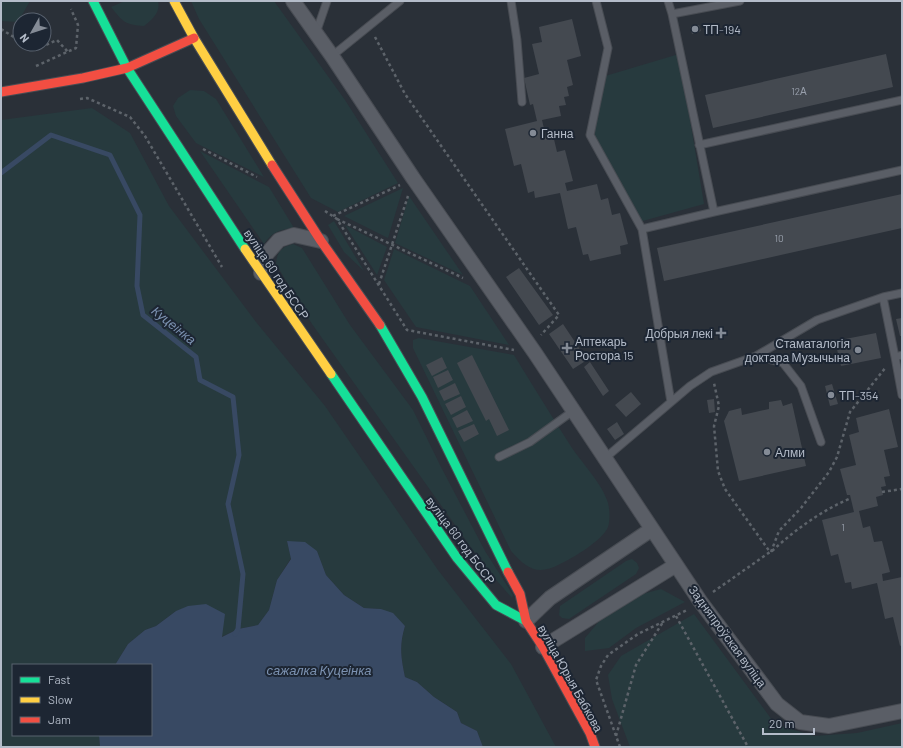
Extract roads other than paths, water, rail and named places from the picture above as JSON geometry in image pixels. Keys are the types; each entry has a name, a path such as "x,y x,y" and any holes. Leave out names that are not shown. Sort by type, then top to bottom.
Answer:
{"main road":[{"name":"вуліца 60 год БССР","path":"93,1 128,68 261,273 457,558 496,604 526,621"},
{"name":"вуліца 60 год БССР","path":"174,1 194,38 321,241 382,328 422,397 498,554 520,594 526,621"},
{"path":"1,92 83,78 128,68 194,38"},
{"name":"вуліца Юрыя Бабкова","path":"526,621 543,647 590,733 595,747"}],"street":[{"name":"Задняпроўская вуліца","path":"293,1 332,56 413,178 535,353 604,459 700,601 777,704 800,722 828,726 902,711"},
{"path":"261,273 264,257 279,240 294,235 321,241"},
{"path":"526,621 550,598 652,529"},
{"path":"543,647 676,565"}],"lane":[{"path":"316,33 327,1"},
{"path":"332,56 400,1"},
{"path":"511,1 517,40 522,102"},
{"path":"596,1 608,48 590,135 642,228 671,402"},
{"path":"668,1 714,212"},
{"path":"672,14 740,1"},
{"path":"699,145 902,100"},
{"path":"642,228 902,170"},
{"path":"604,459 671,402 711,372 756,356 817,320 902,293"},
{"path":"883,298 899,356 902,395"},
{"path":"756,356 783,363 801,386 821,442"},
{"path":"499,458 530,442 573,411"}],"water":[{"name":"сажалка Куцеінка","path":"287,541 305,542 317,551 326,575 344,595 364,608 381,609 393,613 405,626 401,652 405,677 417,682 434,697 457,712 461,723 477,731 483,747 100,747 99,736 152,736 152,664 116,664 128,644 145,630 156,626 176,611 188,606 206,604 225,614 222,637 238,629 258,625 269,610 277,580 291,559"}],"waterway":[{"name":"Куцеінка","path":"1,173 51,135 110,155 140,215 137,286 143,315 196,357 200,380 233,397 239,455 228,504 243,574 238,629 235,634"}],"place":[{"name":"ТП-194","path":"695,29"},
{"name":"Ганна","path":"533,133"},
{"name":"Добрыя лекі","path":"721,333"},
{"name":"Аптекарь Ростора 15","path":"567,348"},
{"name":"Стаматалогія доктара Музычына","path":"858,350"},
{"name":"ТП-354","path":"831,395"},
{"name":"Алми","path":"767,452"}]}
